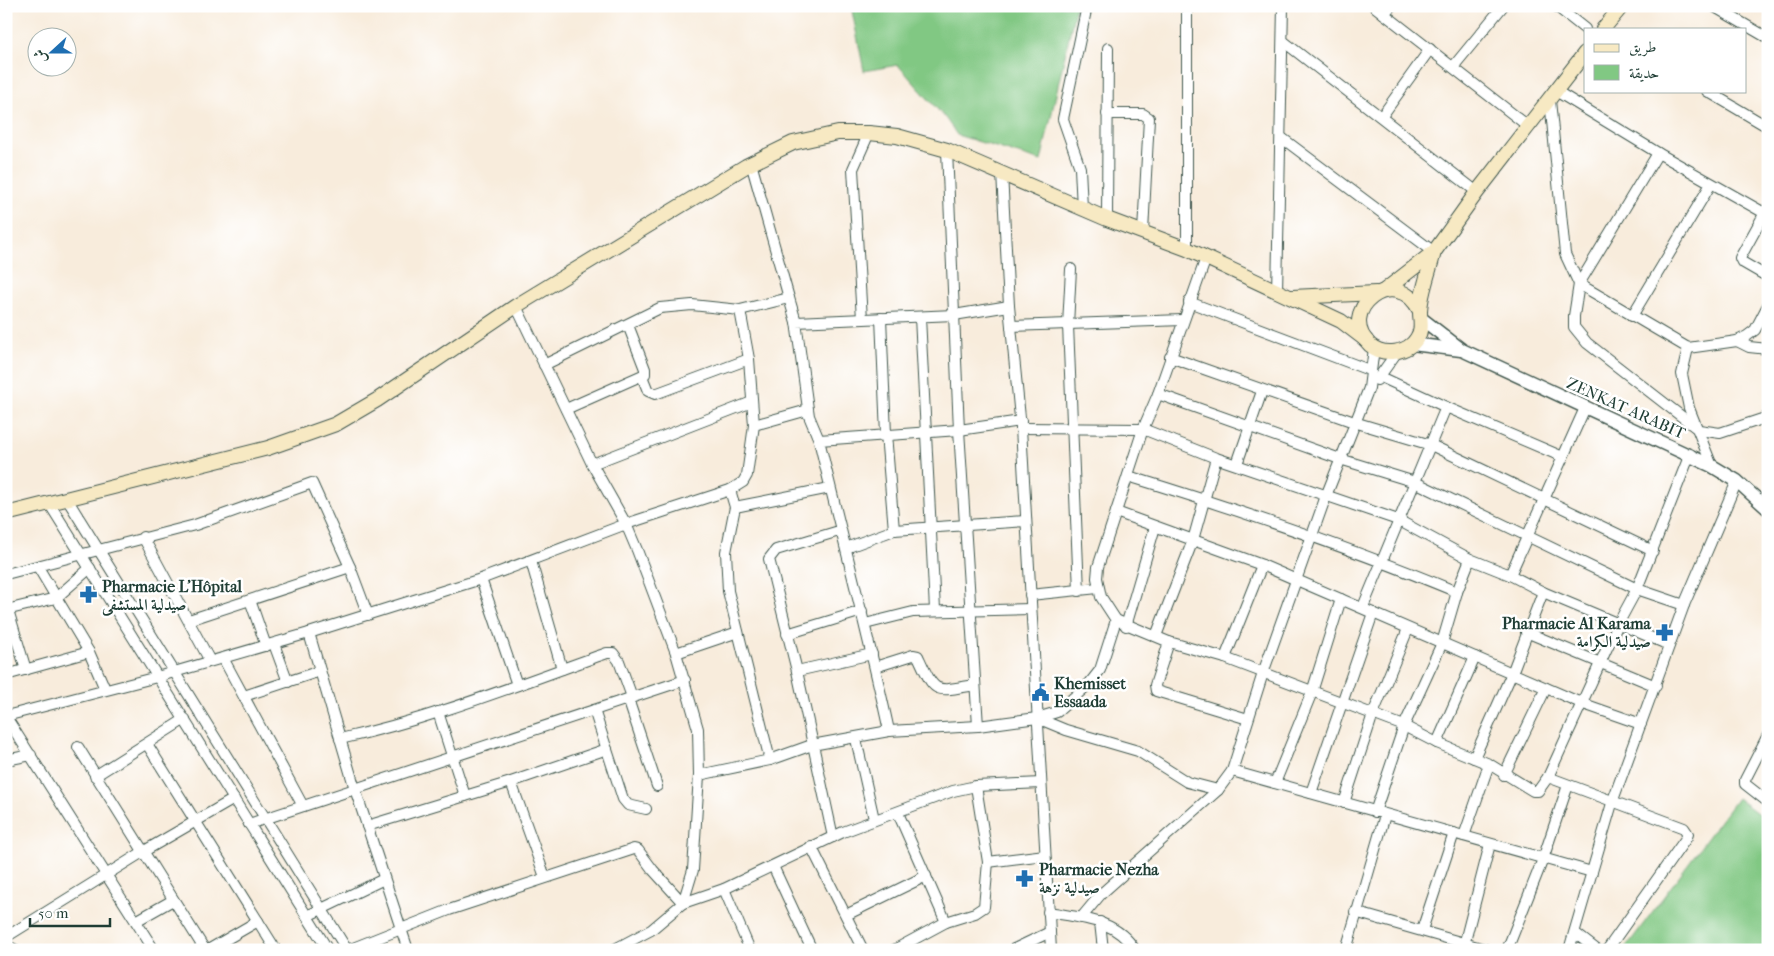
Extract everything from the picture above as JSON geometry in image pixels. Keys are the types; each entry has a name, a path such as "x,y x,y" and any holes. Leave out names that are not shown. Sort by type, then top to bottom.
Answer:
{"main road":[{"path":"1604,28 1622,6"},
{"path":"1370,344 1361,331 1359,320 1367,300 1434,252 1477,192 1584,54"},
{"path":"6,514 268,448 322,430 377,400 516,306 751,163 793,142 838,133 870,133 897,136 947,150 1107,219 1187,248 1341,321 1370,344 1385,352 1397,352 1412,344 1418,337 1434,252"},
{"path":"1283,294 1397,290 1408,295 1421,315"}],"street":[{"path":"1082,208 1080,168 1064,126 1063,111 1087,6"},
{"path":"1187,6 1187,248"},
{"path":"1283,6 1283,294"},
{"path":"1374,6 1388,10 1430,49 1528,126"},
{"path":"1453,67 1503,6"},
{"path":"1556,6 1584,28"},
{"path":"1713,6 1768,38"},
{"path":"1284,41 1477,192"},
{"path":"1107,219 1106,114 1108,48"},
{"path":"1382,116 1430,49"},
{"path":"1709,92 1768,127"},
{"path":"1553,96 1711,184 1767,212 1740,258 1742,262 1768,277"},
{"path":"1553,96 1566,254 1579,284 1688,348 1737,341 1755,330 1768,305"},
{"path":"1106,114 1143,114 1149,118 1144,232"},
{"path":"862,319 853,169 870,133"},
{"path":"1282,138 1434,252"},
{"path":"947,150 959,430 972,609 978,726"},
{"path":"1658,153 1579,284 1574,326 1580,336 1644,390 1699,430 1720,433 1768,417"},
{"path":"751,163 796,322 808,410 819,440 839,531 846,548 862,611 889,731"},
{"path":"1002,173 1009,306 1021,425 1051,950"},
{"path":"1632,316 1711,184"},
{"path":"1206,258 1182,320 1158,394 1143,429 1098,566 1098,588 1105,606 1116,620 1126,626 1169,642 1225,658 1404,726 1489,764 1504,775 1536,791 1548,777 1618,624 1637,588 1690,454"},
{"path":"1071,269 1068,325 1074,428 1079,591"},
{"path":"544,366 660,308 675,306 740,310 789,298"},
{"path":"1189,302 1369,370"},
{"path":"516,306 592,464 626,524 685,680 698,729 699,775 693,870 683,903"},
{"path":"796,322 954,316 1009,306"},
{"path":"154,950 6,717 157,677 309,633 481,579 626,524 730,490 744,482 747,475 754,425 749,359 740,310"},
{"path":"1421,315 1462,350"},
{"path":"920,317 935,610"},
{"path":"881,318 886,434 894,530"},
{"path":"1011,326 1182,320"},
{"path":"566,409 644,374 645,369 628,325"},
{"path":"1737,341 1749,347 1768,350"},
{"path":"1369,388 1370,344"},
{"path":"1412,344 1462,350"},
{"path":"1688,348 1682,374 1689,408 1712,466"},
{"name":"ZENKAT ARABIT","path":"1462,350 1585,408 1690,454 1737,481 1768,509"},
{"path":"1081,918 1101,894 1218,790 1232,771 1263,673 1354,422 1369,388 1381,377 1397,352"},
{"path":"1170,357 1262,391 1354,422 1431,445 1653,551"},
{"path":"642,376 648,391 655,394 749,359"},
{"path":"1381,377 1563,457"},
{"path":"1236,464 1262,391"},
{"path":"1158,394 1340,459 1415,482 1637,588 1684,606"},
{"path":"592,464 752,402"},
{"path":"1362,607 1380,560 1446,407"},
{"path":"1510,575 1585,408"},
{"path":"754,425 808,410"},
{"path":"819,440 1021,425 1143,429 1216,458 1398,520 1470,560 1510,575 1543,592 1668,645"},
{"path":"1156,636 1193,540 1206,500 1216,458"},
{"path":"1128,476 1206,500 1380,560 1457,592"},
{"path":"1569,950 1613,800 1656,686 1668,645 1737,481"},
{"path":"6,574 195,525 312,483 350,568 368,614"},
{"path":"735,507 830,488"},
{"path":"730,490 735,507 726,552 726,568 738,632 770,760"},
{"path":"67,499 348,950 449,910 634,849 638,850 653,870 683,903"},
{"path":"49,503 328,950"},
{"path":"1116,512 1297,580 1512,674 1582,703 1641,724"},
{"path":"846,548 894,530 1026,521"},
{"path":"1126,626 1155,527"},
{"path":"833,837 797,671 769,559 776,550 839,531"},
{"path":"143,537 210,661"},
{"path":"1346,950 1404,726 1442,643 1457,592 1470,560"},
{"path":"531,561 562,669"},
{"path":"1225,658 1262,566"},
{"path":"38,567 89,652 106,689"},
{"path":"26,670 7,610 56,598 90,568"},
{"path":"189,620 350,568"},
{"path":"481,579 517,685"},
{"path":"1030,595 1098,588"},
{"path":"1474,758 1512,674 1526,632 1543,592"},
{"path":"250,600 288,682"},
{"path":"1275,783 1312,692 1341,600"},
{"path":"865,624 897,614 935,610 1031,609"},
{"path":"787,634 862,611"},
{"path":"1310,793 1373,613"},
{"path":"699,775 770,760 812,745 856,739 889,731 978,726 1037,718 1057,712 1089,684 1100,670 1116,620"},
{"path":"1344,803 1373,714 1408,629"},
{"path":"676,653 738,632"},
{"path":"1526,632 1656,686"},
{"path":"309,633 355,789 408,950"},
{"path":"1169,642 1155,685 1156,691 1248,719"},
{"path":"6,675 89,652"},
{"path":"340,739 388,728 438,712 608,653 613,654 619,661 657,786"},
{"path":"797,671 872,654"},
{"path":"875,667 913,655 918,656 933,687 939,690 975,685"},
{"path":"1437,742 1475,657"},
{"path":"223,658 303,806"},
{"path":"244,696 320,671"},
{"path":"249,824 685,680"},
{"path":"1504,775 1546,688"},
{"path":"594,710 625,802 632,807 646,809"},
{"path":"438,712 465,796"},
{"path":"1037,718 1066,730 1138,751 1187,782 1218,790"},
{"path":"95,776 185,719"},
{"path":"1767,737 1745,780 1746,784 1768,802"},
{"path":"856,739 874,819"},
{"path":"147,744 276,950"},
{"path":"78,747 204,950"},
{"path":"367,826 511,782 607,749"},
{"path":"6,760 31,755"},
{"path":"1422,930 1459,834 1489,764"},
{"path":"1232,771 1592,872"},
{"path":"1548,777 1684,828 1688,834 1607,950"},
{"path":"511,782 545,877"},
{"path":"613,950 651,930 683,903 724,889 811,846 874,819 898,813 928,799 976,786 1041,783"},
{"path":"1507,950 1543,859 1568,784"},
{"path":"894,950 910,946 946,922 975,913 984,907 988,862 976,786"},
{"path":"6,937 143,852 234,800"},
{"path":"898,813 946,922"},
{"path":"1464,946 1490,844"},
{"path":"811,846 863,950"},
{"path":"988,862 1045,855"},
{"path":"773,866 812,950"},
{"path":"846,915 926,876"},
{"path":"307,916 384,880"},
{"path":"724,889 750,950"},
{"path":"136,921 173,900"},
{"path":"1048,912 1100,922 1116,930 1135,950"},
{"path":"1356,912 1422,930 1464,946 1488,950"},
{"path":"208,950 258,921"},
{"path":"1100,922 1102,950"},
{"path":"1012,950 1050,932"},
{"path":"1575,933 1597,950"},
{"path":"6,945 16,950"}],"green space":[{"path":"851,6 1076,6 1041,161 957,135 946,119 898,65 864,71"},
{"path":"1737,798 1768,821 1768,950 1624,950"}],"place":[{"name":"Pharmacie L'Hôpital صيدلية المستشفى","path":"88,595"},
{"name":"Pharmacie Al Karama صيدلية الكرامة","path":"1665,632"},
{"name":"Khemisset Essaada","path":"1040,692"},
{"name":"Pharmacie Nezha صيدلية نزهة","path":"1025,878"}]}
